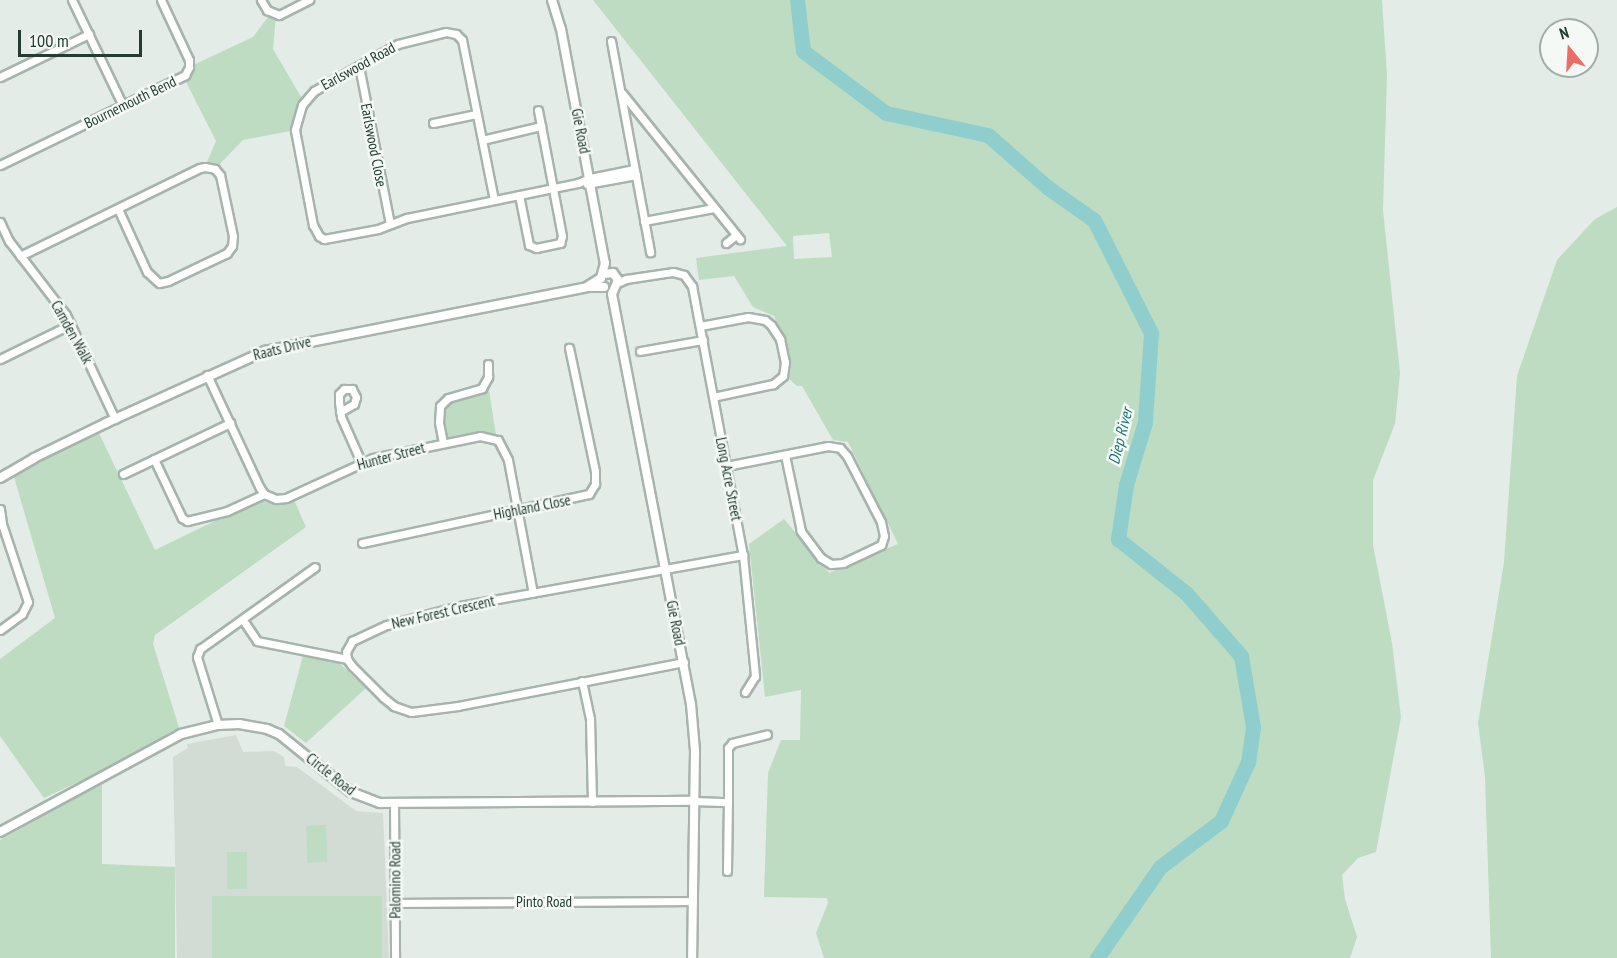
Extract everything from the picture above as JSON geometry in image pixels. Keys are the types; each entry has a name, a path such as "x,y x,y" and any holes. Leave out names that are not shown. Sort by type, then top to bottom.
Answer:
{"street":[{"path":"72,0 123,106"},
{"name":"Bournemouth Bend","path":"0,165 179,79 189,68 187,54 161,0"},
{"path":"261,0 273,15 279,15 309,0"},
{"name":"Gie Road","path":"552,0 561,29 605,262 611,282 684,662 693,723 692,958"},
{"name":"Earlswood Road","path":"494,200 462,40 456,34 446,32 404,41 314,90 302,105 295,130 314,225 319,236 331,239 378,229 407,218 635,172"},
{"path":"0,76 89,34"},
{"path":"611,41 650,252"},
{"name":"Earlswood Close","path":"359,66 390,224"},
{"path":"620,91 738,237 726,243"},
{"path":"519,195 528,240 536,248 560,243 562,240 538,110"},
{"path":"625,118 632,112 644,118"},
{"path":"433,123 477,114"},
{"path":"482,140 541,126"},
{"path":"20,256 200,168 210,167 218,172 222,181 233,236 232,246 227,252 168,281 159,283 147,272 118,209"},
{"path":"644,221 714,208"},
{"name":"Camden Walk","path":"0,222 20,256 57,301 71,324 115,418"},
{"name":"Long Acre Street","path":"611,282 673,272 684,275 692,286 743,555 755,676 745,692"},
{"name":"Raats Drive","path":"0,478 34,458 115,418 207,375 280,346 611,282"},
{"path":"700,326 748,317 765,320 780,339 785,362 783,376 773,384 713,397"},
{"path":"0,358 71,324"},
{"path":"640,351 703,340"},
{"name":"Highland Close","path":"362,543 589,494 595,484 595,471 569,348"},
{"path":"444,443 439,422 440,406 448,398 482,388 488,377 488,364"},
{"path":"154,459 182,518 187,521 227,511 264,494 207,375"},
{"path":"340,412 361,462"},
{"path":"123,474 230,423"},
{"name":"Hunter Street","path":"264,494 276,499 286,498 361,462 480,436 498,440 508,460 533,593"},
{"path":"726,466 831,446 843,450 881,522 884,536 881,545 843,563 831,564 821,558 801,531 785,455"},
{"path":"0,509 1,524 28,602 22,614 0,630"},
{"path":"666,568 743,555"},
{"path":"218,725 197,657 200,649 315,567"},
{"name":"New Forest Crescent","path":"346,659 348,646 352,641 387,625 459,606 666,568"},
{"path":"243,620 257,641 346,659 394,706 411,712 447,708 684,662"},
{"path":"582,681 590,719 592,802"},
{"name":"Circle Road","path":"0,832 173,737 218,725 239,724 267,729 284,737 351,792 373,801 394,803 694,801"},
{"path":"727,871 728,748 732,743 767,734"},
{"path":"694,801 728,802"},
{"name":"Palomino Road","path":"394,803 395,958"},
{"name":"Pinto Road","path":"395,903 693,901"}],"shaded area":[{"path":"236,735 243,752 274,751 284,757 285,766 297,767 356,811 383,813 389,958 177,958 173,757 188,748 187,744"}],"green space":[{"path":"593,0 1382,0 1387,76 1383,210 1400,373 1395,424 1373,480 1373,545 1392,643 1401,717 1376,852 1358,858 1342,875 1345,899 1357,937 1350,958 824,958 816,933 828,903 827,898 764,897 768,773 781,740 800,740 801,690 765,697 749,544 784,519 829,573 898,544 848,442 833,440 802,386 797,386 789,379 791,367 787,349 774,316 753,307 734,276 699,280 696,258 787,246","holes":["829,233 832,257 794,259 793,236"]},
{"path":"271,13 276,15 273,49 304,102 295,130 243,140 215,169 205,167 216,141 183,76 189,67 253,37"},
{"path":"1617,207 1617,958 1491,958 1485,777 1478,723 1504,562 1517,376 1557,260 1595,219"},
{"path":"489,390 496,435 479,435 445,443 440,415 444,403 451,396"},
{"path":"97,429 155,550 258,500 273,504 294,500 306,527 155,635 153,644 181,734 44,798 0,736 0,659 55,618 12,470"},
{"path":"303,656 339,663 366,688 306,743 284,726"},
{"path":"102,782 102,864 175,867 175,958 0,958 0,840"},
{"path":"326,825 327,862 307,863 306,826"},
{"path":"227,852 247,852 247,889 227,889"},
{"path":"212,896 382,896 382,958 212,958"}],"waterway":[{"name":"Diep River","path":"797,0 803,51 886,113 988,135 1047,187 1094,220 1151,333 1145,422 1126,485 1118,539 1186,593 1241,656 1253,727 1248,762 1221,821 1160,867 1097,958"}]}
